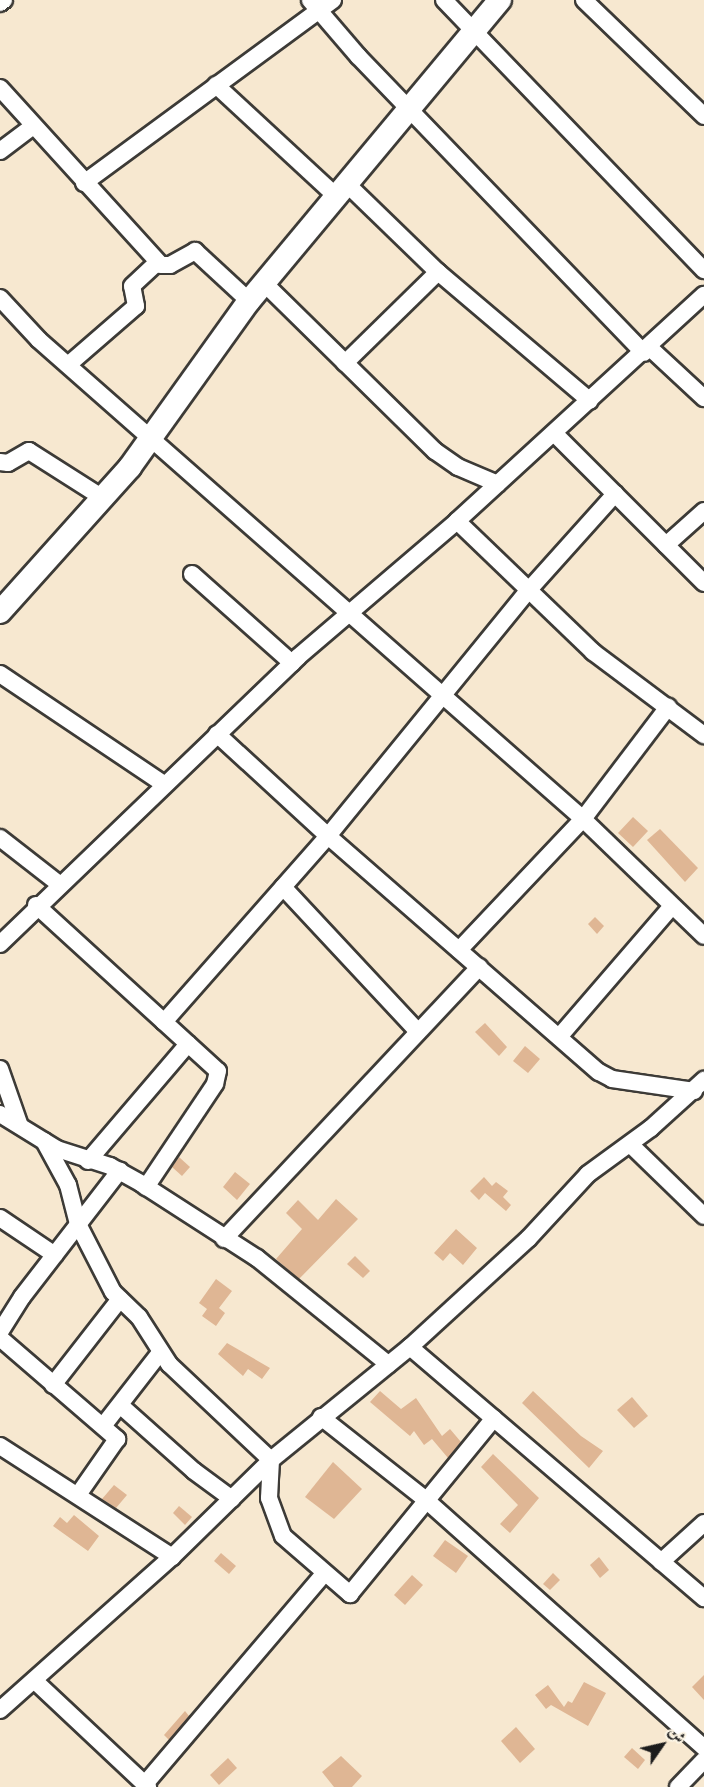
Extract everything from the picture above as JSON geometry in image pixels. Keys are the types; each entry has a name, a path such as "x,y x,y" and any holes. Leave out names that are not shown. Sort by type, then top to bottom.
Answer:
{"street":[{"path":"0,3 4,0"},
{"path":"84,183 216,85 314,5 333,0"},
{"path":"444,0 704,270"},
{"path":"0,612 103,498 249,301 500,0"},
{"path":"584,0 704,116"},
{"path":"314,5 409,108 647,350 704,398"},
{"path":"216,85 590,401"},
{"path":"0,88 158,262 170,265 195,251 249,301"},
{"path":"0,151 33,126"},
{"path":"68,365 136,306 132,286 158,262"},
{"path":"345,363 438,272"},
{"path":"264,283 435,451 458,467 498,484"},
{"path":"0,944 36,905 292,663 457,521 647,350 704,295"},
{"path":"0,298 68,365 583,819 704,936"},
{"path":"554,433 704,584"},
{"path":"0,462 8,463 29,451 103,498"},
{"path":"164,1022 328,836 527,592 615,494"},
{"path":"666,545 704,511"},
{"path":"457,521 527,592 593,652 704,735"},
{"path":"192,574 292,663"},
{"path":"0,674 164,784"},
{"path":"459,951 583,819 668,707"},
{"path":"217,734 328,836 459,951 612,1079 699,1086"},
{"path":"0,838 59,884"},
{"path":"283,887 418,1032"},
{"path":"36,905 218,1071 218,1077 146,1186"},
{"path":"559,1037 672,906"},
{"path":"224,1239 479,967"},
{"path":"88,1161 188,1044"},
{"path":"0,1069 20,1126"},
{"path":"3,1700 36,1682 172,1557 271,1460 321,1417 411,1347 528,1239 579,1181 630,1144 699,1086"},
{"path":"0,1114 44,1141 88,1161 120,1170 146,1186 279,1275 388,1364"},
{"path":"44,1141 68,1185 78,1224 120,1299 140,1317 159,1354 271,1460"},
{"path":"630,1144 704,1216"},
{"path":"3,1321 120,1170"},
{"path":"0,1218 55,1255"},
{"path":"53,1385 120,1299"},
{"path":"0,1338 53,1385 114,1434 116,1444 78,1495"},
{"path":"411,1347 704,1598"},
{"path":"104,1426 159,1354"},
{"path":"120,1405 194,1471 232,1499"},
{"path":"321,1417 426,1500 704,1748"},
{"path":"271,1460 268,1485 275,1520 283,1536 324,1574 350,1594 494,1418"},
{"path":"0,1446 172,1557"},
{"path":"661,1562 704,1523"},
{"path":"36,1682 147,1785 324,1574"},
{"path":"678,1787 704,1760"}],"building":[{"path":"633,817 648,831 633,847 618,833"},
{"path":"660,829 698,868 685,882 647,840"},
{"path":"595,917 604,926 597,934 588,924"},
{"path":"485,1023 507,1047 499,1056 475,1032"},
{"path":"525,1046 540,1059 528,1073 513,1061"},
{"path":"179,1157 190,1167 182,1176 172,1167"},
{"path":"235,1172 250,1184 237,1200 223,1187"},
{"path":"484,1177 492,1186 496,1182 508,1191 503,1197 511,1205 506,1211 485,1193 479,1200 470,1191"},
{"path":"336,1199 358,1219 299,1279 276,1259 302,1229 286,1213 298,1200 318,1220"},
{"path":"456,1229 477,1248 463,1265 450,1253 443,1261 434,1253"},
{"path":"355,1256 370,1271 363,1278 347,1264"},
{"path":"216,1279 232,1291 219,1308 225,1313 216,1326 202,1316 207,1309 199,1303"},
{"path":"227,1343 270,1368 262,1379 248,1369 243,1376 218,1354"},
{"path":"380,1391 401,1409 416,1398 442,1436 450,1429 461,1442 448,1458 432,1439 424,1445 414,1431 410,1436 370,1402"},
{"path":"533,1391 581,1436 603,1451 589,1468 522,1403"},
{"path":"632,1397 648,1416 634,1428 617,1410"},
{"path":"493,1454 539,1498 510,1533 500,1524 518,1505 481,1467"},
{"path":"333,1462 362,1489 334,1519 305,1497"},
{"path":"114,1485 127,1495 116,1508 102,1499"},
{"path":"179,1506 192,1517 185,1525 173,1513"},
{"path":"74,1515 99,1536 88,1551 53,1526 60,1517 67,1523"},
{"path":"445,1540 468,1556 456,1573 433,1556"},
{"path":"221,1553 236,1566 229,1574 214,1561"},
{"path":"599,1557 609,1570 600,1578 590,1565"},
{"path":"553,1573 560,1580 550,1590 543,1584"},
{"path":"412,1575 423,1585 405,1605 394,1595"},
{"path":"704,1675 704,1700 692,1687"},
{"path":"584,1682 606,1693 588,1726 551,1705 546,1709 535,1695 548,1685 564,1707 568,1701 572,1703"},
{"path":"185,1711 189,1716 169,1740 164,1735"},
{"path":"516,1727 535,1749 520,1763 501,1741"},
{"path":"632,1748 645,1760 638,1769 624,1757"},
{"path":"341,1756 362,1776 352,1787 334,1787 322,1772"},
{"path":"228,1758 237,1768 219,1785 210,1775"}]}
